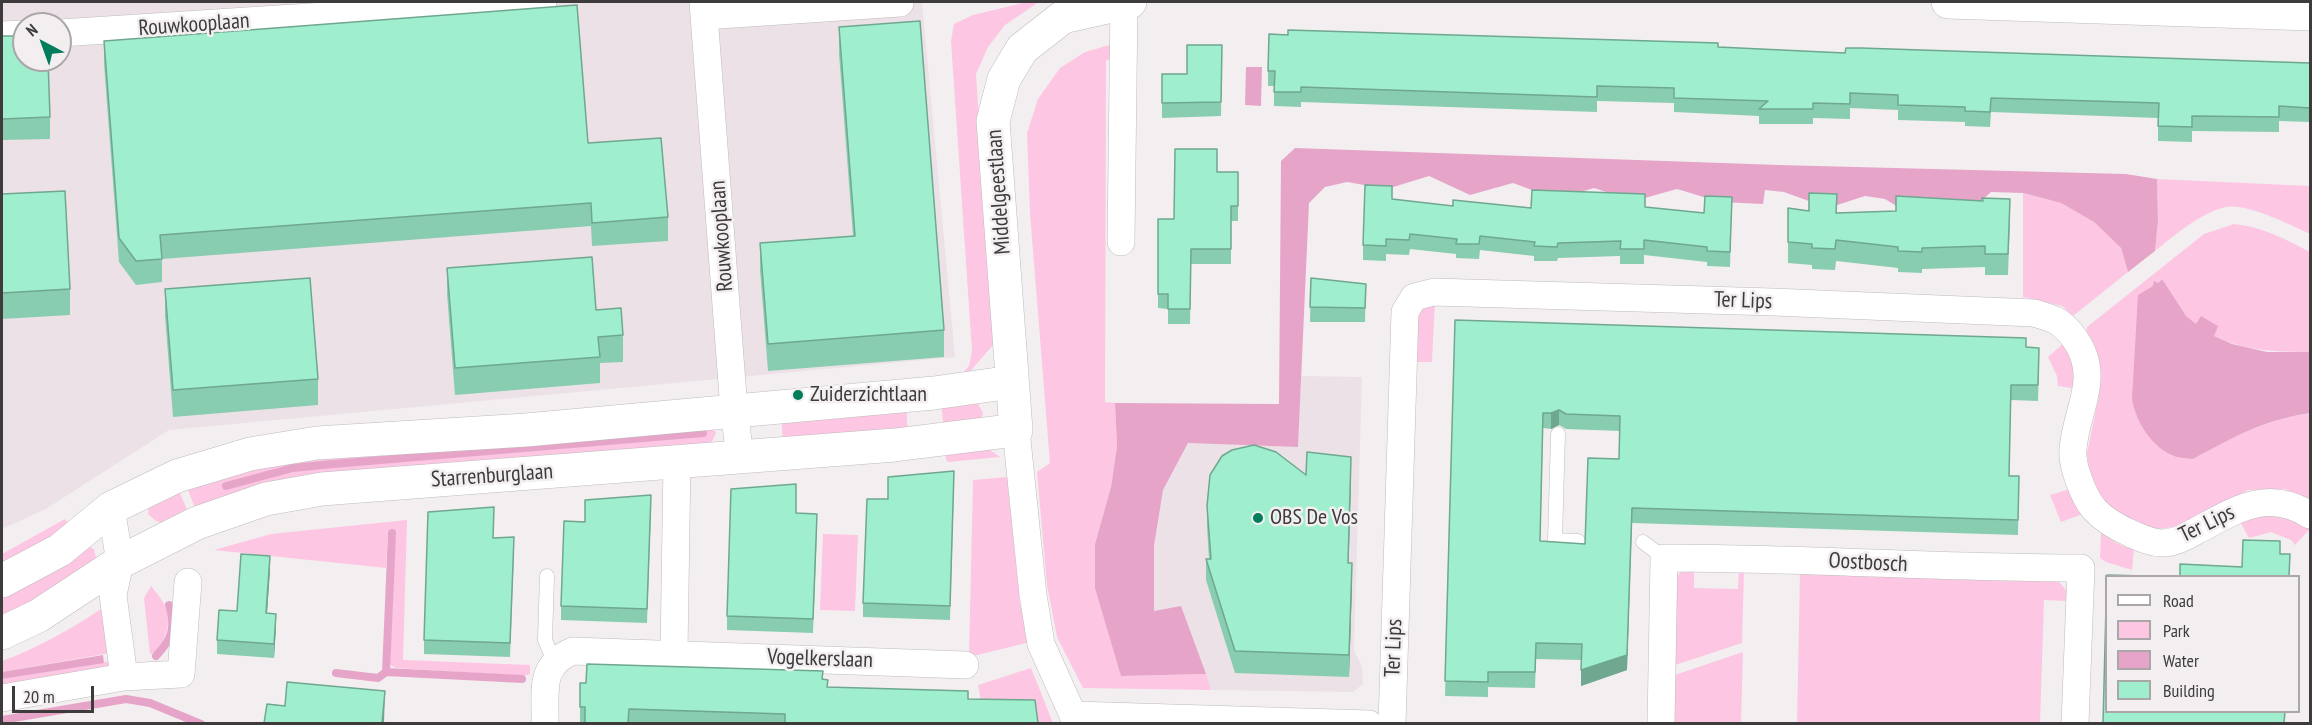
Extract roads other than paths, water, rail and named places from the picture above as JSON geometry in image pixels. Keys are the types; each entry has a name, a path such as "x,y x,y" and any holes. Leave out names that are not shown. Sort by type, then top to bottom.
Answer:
{"street":[{"name":"Rouwkooplaan","path":"72,32 543,2"},
{"name":"Middelgeestlaan","path":"1012,382 993,121 1004,79 1022,49 1063,17 1127,2 1121,242"},
{"path":"1948,2 2310,14"},
{"name":"Rouwkooplaan","path":"740,456 734,410 704,9 900,3"},
{"name":"Ter Lips","path":"1392,723 1405,312 1414,297 1434,292 1785,302 2034,313 2058,320 2084,352 2088,376 2072,450 2078,479 2093,508 2115,526 2146,540 2163,543 2179,540 2244,506 2271,501 2289,504 2310,515"},
{"path":"1012,382 1033,595 1041,644 1076,719 1369,723"},
{"name":"Starrenburglaan","path":"2,581 60,550 111,508 177,476 250,454 317,443 526,430 934,393 1012,382"},
{"name":"Starrenburglaan","path":"2,633 38,616 120,562 196,523 278,497 322,489 896,445 1016,430"},
{"path":"674,653 677,461"},
{"path":"111,508 120,562 113,595 124,677"},
{"name":"Oostbosch","path":"1661,723 1653,550 1764,558 1976,568 2081,568 2075,723"},
{"path":"2,698 124,677 181,674 188,582"},
{"name":"Vogelkerslaan","path":"554,661 573,651 965,665"},
{"path":"545,723 546,674 554,661"}],"lane":[{"path":"1558,434 1555,540 1578,541"},
{"path":"547,576 545,640 554,661"}],"water":[{"path":"1246,67 1262,67 1261,106 1245,105"},
{"path":"1295,148 1779,165 2126,174 2157,179 2158,221 2155,251 2128,272 2121,248 2094,222 2061,203 2023,193 1991,192 1973,208 1900,208 1885,199 1865,196 1828,208 1784,192 1765,190 1763,204 1720,202 1677,189 1634,201 1594,188 1556,199 1513,183 1470,195 1429,176 1387,189 1347,182 1325,187 1309,203 1298,447 1188,443 1163,490 1154,546 1154,611 1181,606 1206,674 1121,676 1095,588 1095,544 1111,487 1117,446 1115,403 1279,404 1281,161"},
{"path":"2162,279 2186,316 2196,324 2201,316 2218,326 2214,336 2232,344 2267,352 2310,352 2310,413 2263,425 2236,436 2193,459 2174,456 2158,446 2141,424 2132,398 2138,295 2153,286 2154,281 2158,283"},
{"path":"103,655 104,663 2,679 2,672"}],"waterway":[{"path":"226,486 293,468 703,433"},
{"path":"392,533 386,672 522,679"},
{"path":"156,656 166,644 171,633 172,620 169,605"},
{"path":"336,673 378,678 386,672"},
{"path":"2,720 126,699 150,703 201,724"}],"place":[{"name":"Zuiderzichtlaan","path":"798,395"},
{"name":"OBS De Vos","path":"1258,518"}]}
